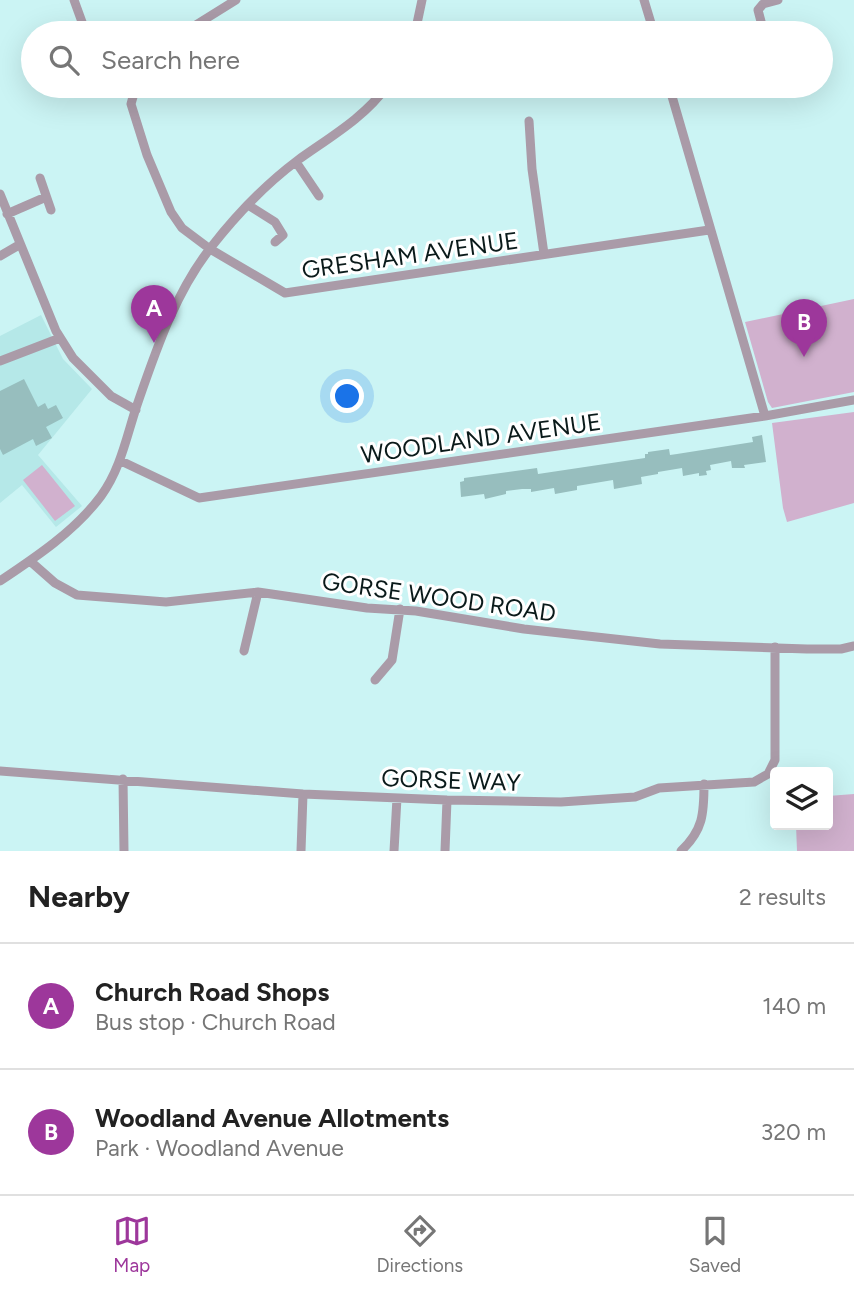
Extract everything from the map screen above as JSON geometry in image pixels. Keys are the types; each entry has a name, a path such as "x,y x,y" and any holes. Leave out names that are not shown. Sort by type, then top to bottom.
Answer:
{"street":[{"path":"74,0 82,21"},
{"path":"202,21 236,0"},
{"path":"418,21 422,0"},
{"path":"644,0 650,21"},
{"path":"761,21 758,10 762,4 778,0"},
{"name":"GRESHAM AVENUE","path":"133,98 131,104 147,155 171,212 182,228 285,293 709,230"},
{"path":"0,581 30,561 80,520 102,495 121,461 136,410 173,313 210,248 248,205 296,162 351,123 375,98"},
{"path":"672,98 765,416"},
{"name":"GRESHAM AVENUE","path":"529,121 532,169 544,254"},
{"path":"296,162 318,196"},
{"path":"40,178 51,210"},
{"path":"0,194 60,338 73,358 111,397 136,410"},
{"path":"7,214 47,197"},
{"path":"248,205 279,227 283,235 275,242"},
{"path":"0,256 19,245"},
{"path":"0,362 60,338"},
{"name":"WOODLAND AVENUE","path":"121,461 199,498 765,416 854,400"},
{"name":"GORSE WOOD ROAD","path":"30,561 55,583 77,595 166,602 258,592 367,608 400,609 524,629 660,644 842,649 854,646"},
{"path":"244,651 258,592"},
{"path":"375,680 392,660 400,609"},
{"name":"GORSE WAY","path":"0,771 303,794 561,802 635,797 659,788 754,782 768,774 775,760 775,648"},
{"path":"123,779 124,851"},
{"path":"681,851 696,837 704,808 704,784"},
{"path":"300,851 303,794"},
{"path":"394,851 397,798"},
{"path":"445,851 447,800"}],"shaded area":[{"path":"854,299 854,392 772,408 745,322"},
{"path":"41,315 63,359 92,389 38,455 82,506 56,527 22,485 0,503 0,336"},
{"path":"854,412 854,503 787,522 772,423"},
{"path":"42,465 75,506 55,521 23,480"},
{"path":"854,794 854,851 797,851 796,830 833,830 833,796"}],"building":[{"path":"24,379 38,407 45,403 48,409 56,405 63,418 46,427 52,438 36,446 33,439 3,455 0,449 0,391"},
{"path":"762,435 766,462 744,465 745,468 732,468 731,461 710,465 711,470 706,471 707,475 699,476 699,473 683,476 682,468 641,477 642,484 614,489 613,480 577,486 577,490 555,494 554,488 531,492 531,489 522,489 506,491 506,494 485,499 484,494 461,497 460,482 464,481 464,478 537,468 538,474 645,458 648,452 669,449 670,455 677,454 753,442 752,437"}],"place":[{"name":"Church Road Shops","path":"154,343"},
{"name":"Woodland Avenue Allotments","path":"804,357"}]}
